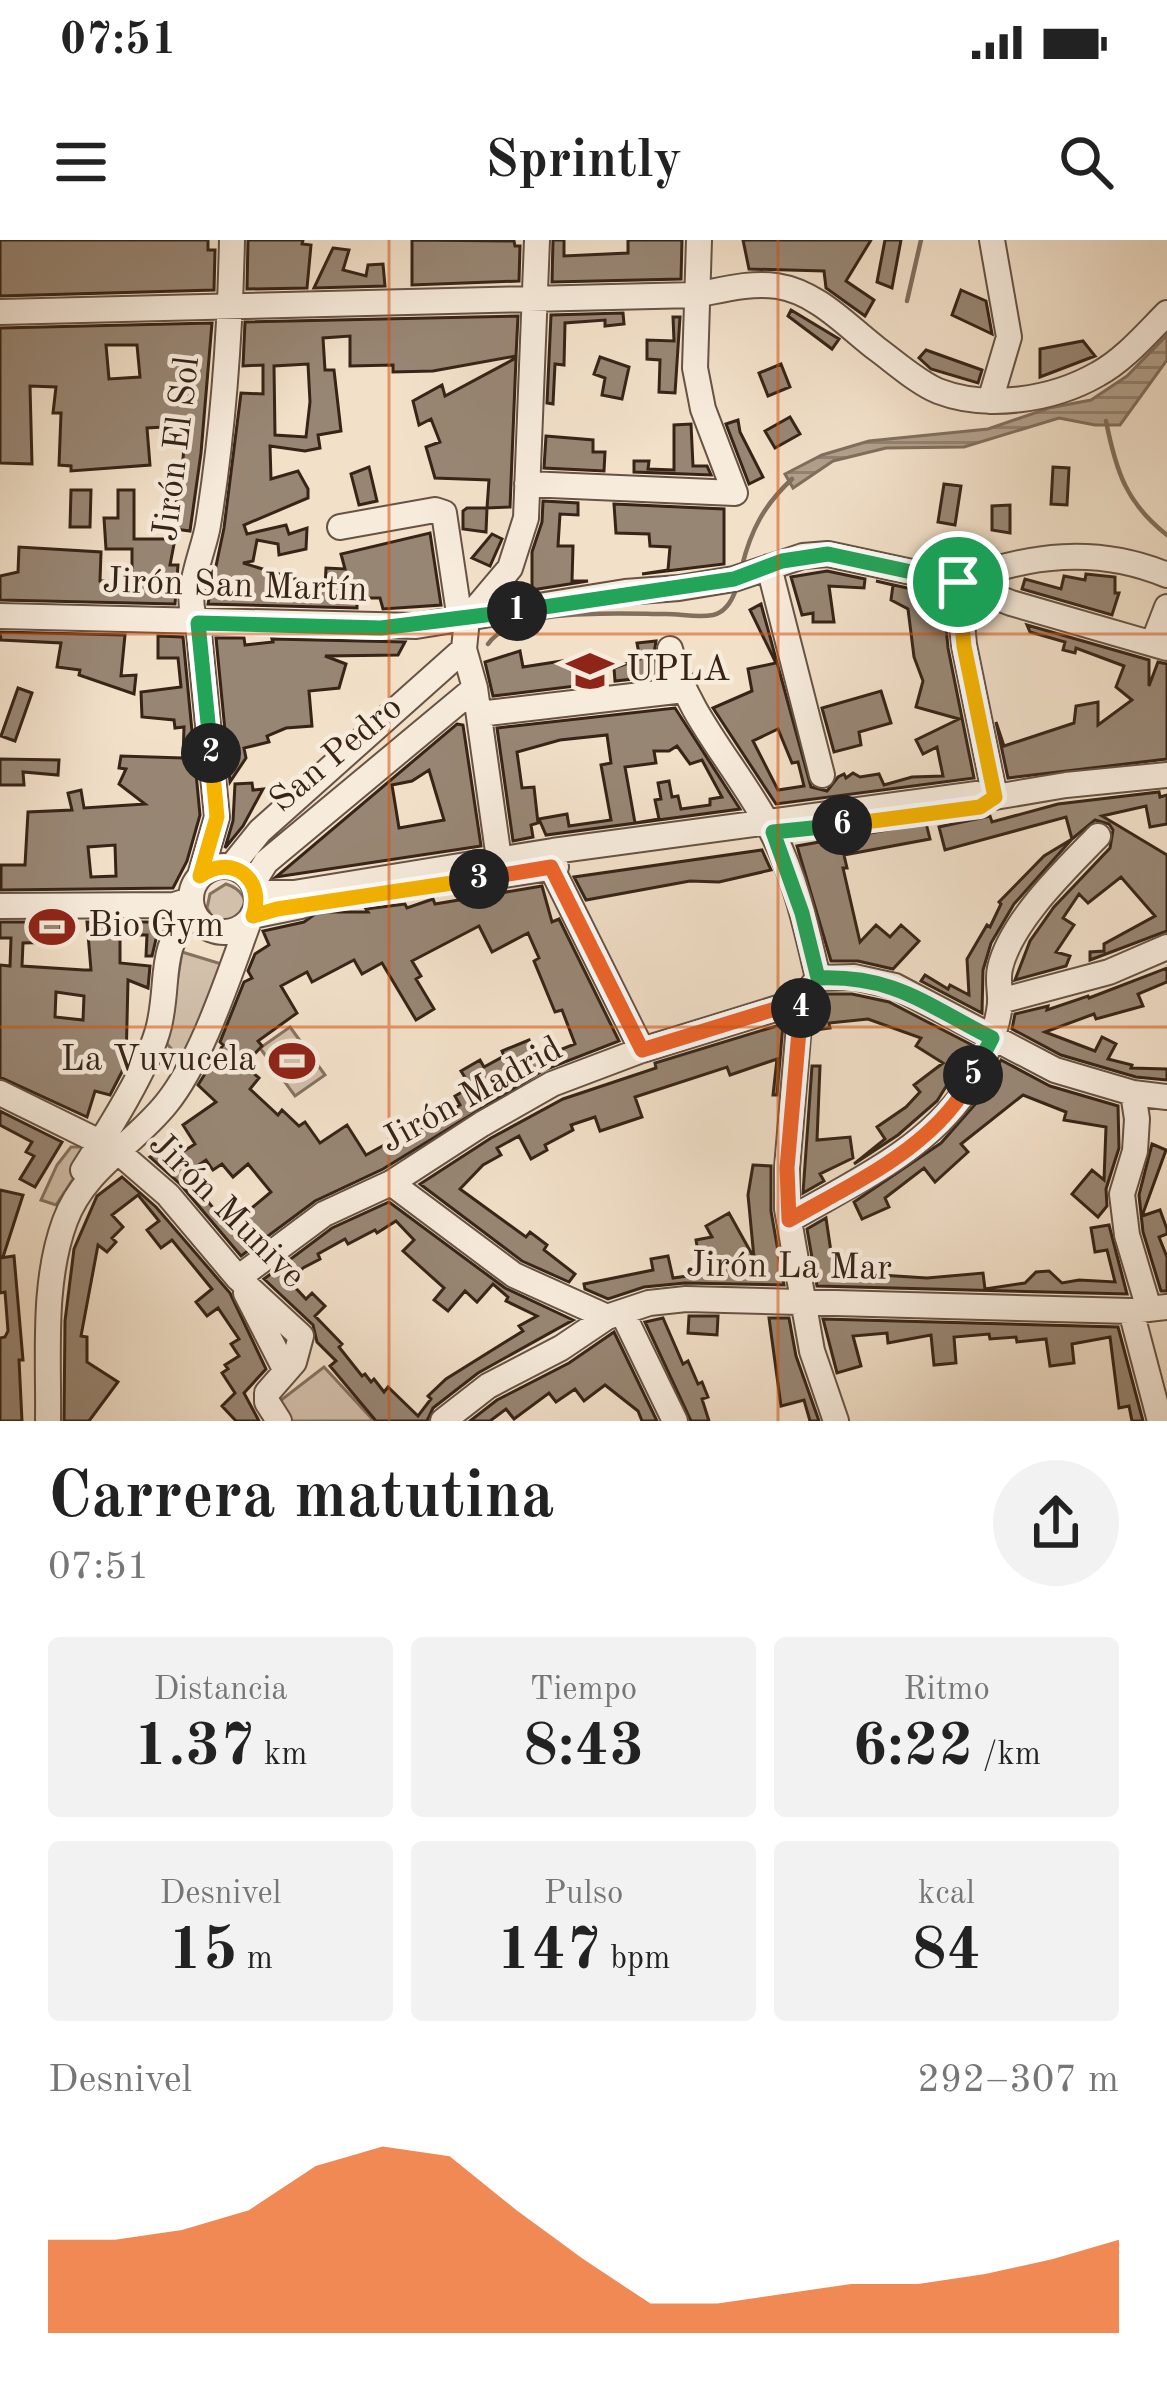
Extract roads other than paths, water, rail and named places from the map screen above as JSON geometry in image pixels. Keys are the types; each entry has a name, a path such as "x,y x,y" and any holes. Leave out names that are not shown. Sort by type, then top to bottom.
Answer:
{"street":[{"name":"Jirón El Sol","path":"108,1146 158,1027 169,945 194,895 217,817 198,623 190,606 208,526 230,308 232,240"},
{"path":"464,620 510,568 526,518 537,240"},
{"path":"527,484 735,493 703,409 694,368 699,240"},
{"path":"990,401 1009,338 992,240"},
{"path":"0,312 695,295 752,285 780,286 838,316 932,389 965,400 990,401 1065,388 1100,374 1167,313"},
{"path":"340,527 435,510 445,513 499,859"},
{"name":"Jirón San Martín","path":"0,616 381,628 464,620 625,592 679,589 734,579 803,556 828,554 958,582 1011,603 1160,646"},
{"path":"995,797 964,646 958,582 1034,558 1073,555 1117,559 1167,575"},
{"path":"770,567 822,775"},
{"path":"1160,646 1167,608"},
{"name":"San Pedro","path":"231,867 260,831 464,649"},
{"path":"670,649 685,691 769,828 802,913 818,978"},
{"name":"San Pedro","path":"253,903 266,862 475,688"},
{"path":"479,714 685,691"},
{"path":"194,895 202,924 217,932 235,931 253,903 294,893 499,859 980,807 995,797 1066,785 1167,776"},
{"path":"0,905 174,905 194,895 209,869 231,867 253,903 277,909 769,828"},
{"path":"789,1220 861,1181 926,1133 966,1090 992,1038 1006,950 1058,878 1098,836"},
{"path":"551,867 642,1050"},
{"path":"37,1421 44,1252 58,1208 108,1146 165,1105 179,1084 209,1022 253,903"},
{"path":"1000,1001 1109,972 1167,947"},
{"path":"818,978 854,977 895,986 1055,1070 1133,1093 1167,1097"},
{"path":"818,978 801,1001 787,1168 789,1220 812,1351 836,1421"},
{"name":"Jirón Madrid","path":"238,1278 324,1214 391,1183 552,1084 642,1050 801,1001"},
{"name":"Jirón Munive","path":"0,1093 108,1146 168,1195 238,1278 301,1336 295,1362 267,1393 279,1421"},
{"path":"1133,1093 1135,1150 1122,1194 1127,1235 1149,1309 1160,1421"},
{"path":"48,1421 54,1259 79,1193 108,1146"},
{"path":"391,1183 514,1275 615,1314 675,1421"},
{"name":"Jirón La Mar","path":"443,1421 488,1386 615,1314 650,1303 686,1299 1149,1309"}],"waterway":[{"path":"907,301 921,240"},
{"path":"1106,421 1125,485 1142,511 1167,535"},
{"path":"742,566 760,519 792,479"},
{"path":"488,644 501,632 544,618 598,613 713,615 728,605 736,589"}],"place":[{"name":"UPLA","path":"590,671"},
{"name":"Bio Gym","path":"52,927"},
{"name":"La Vuvucela","path":"292,1061"}]}
